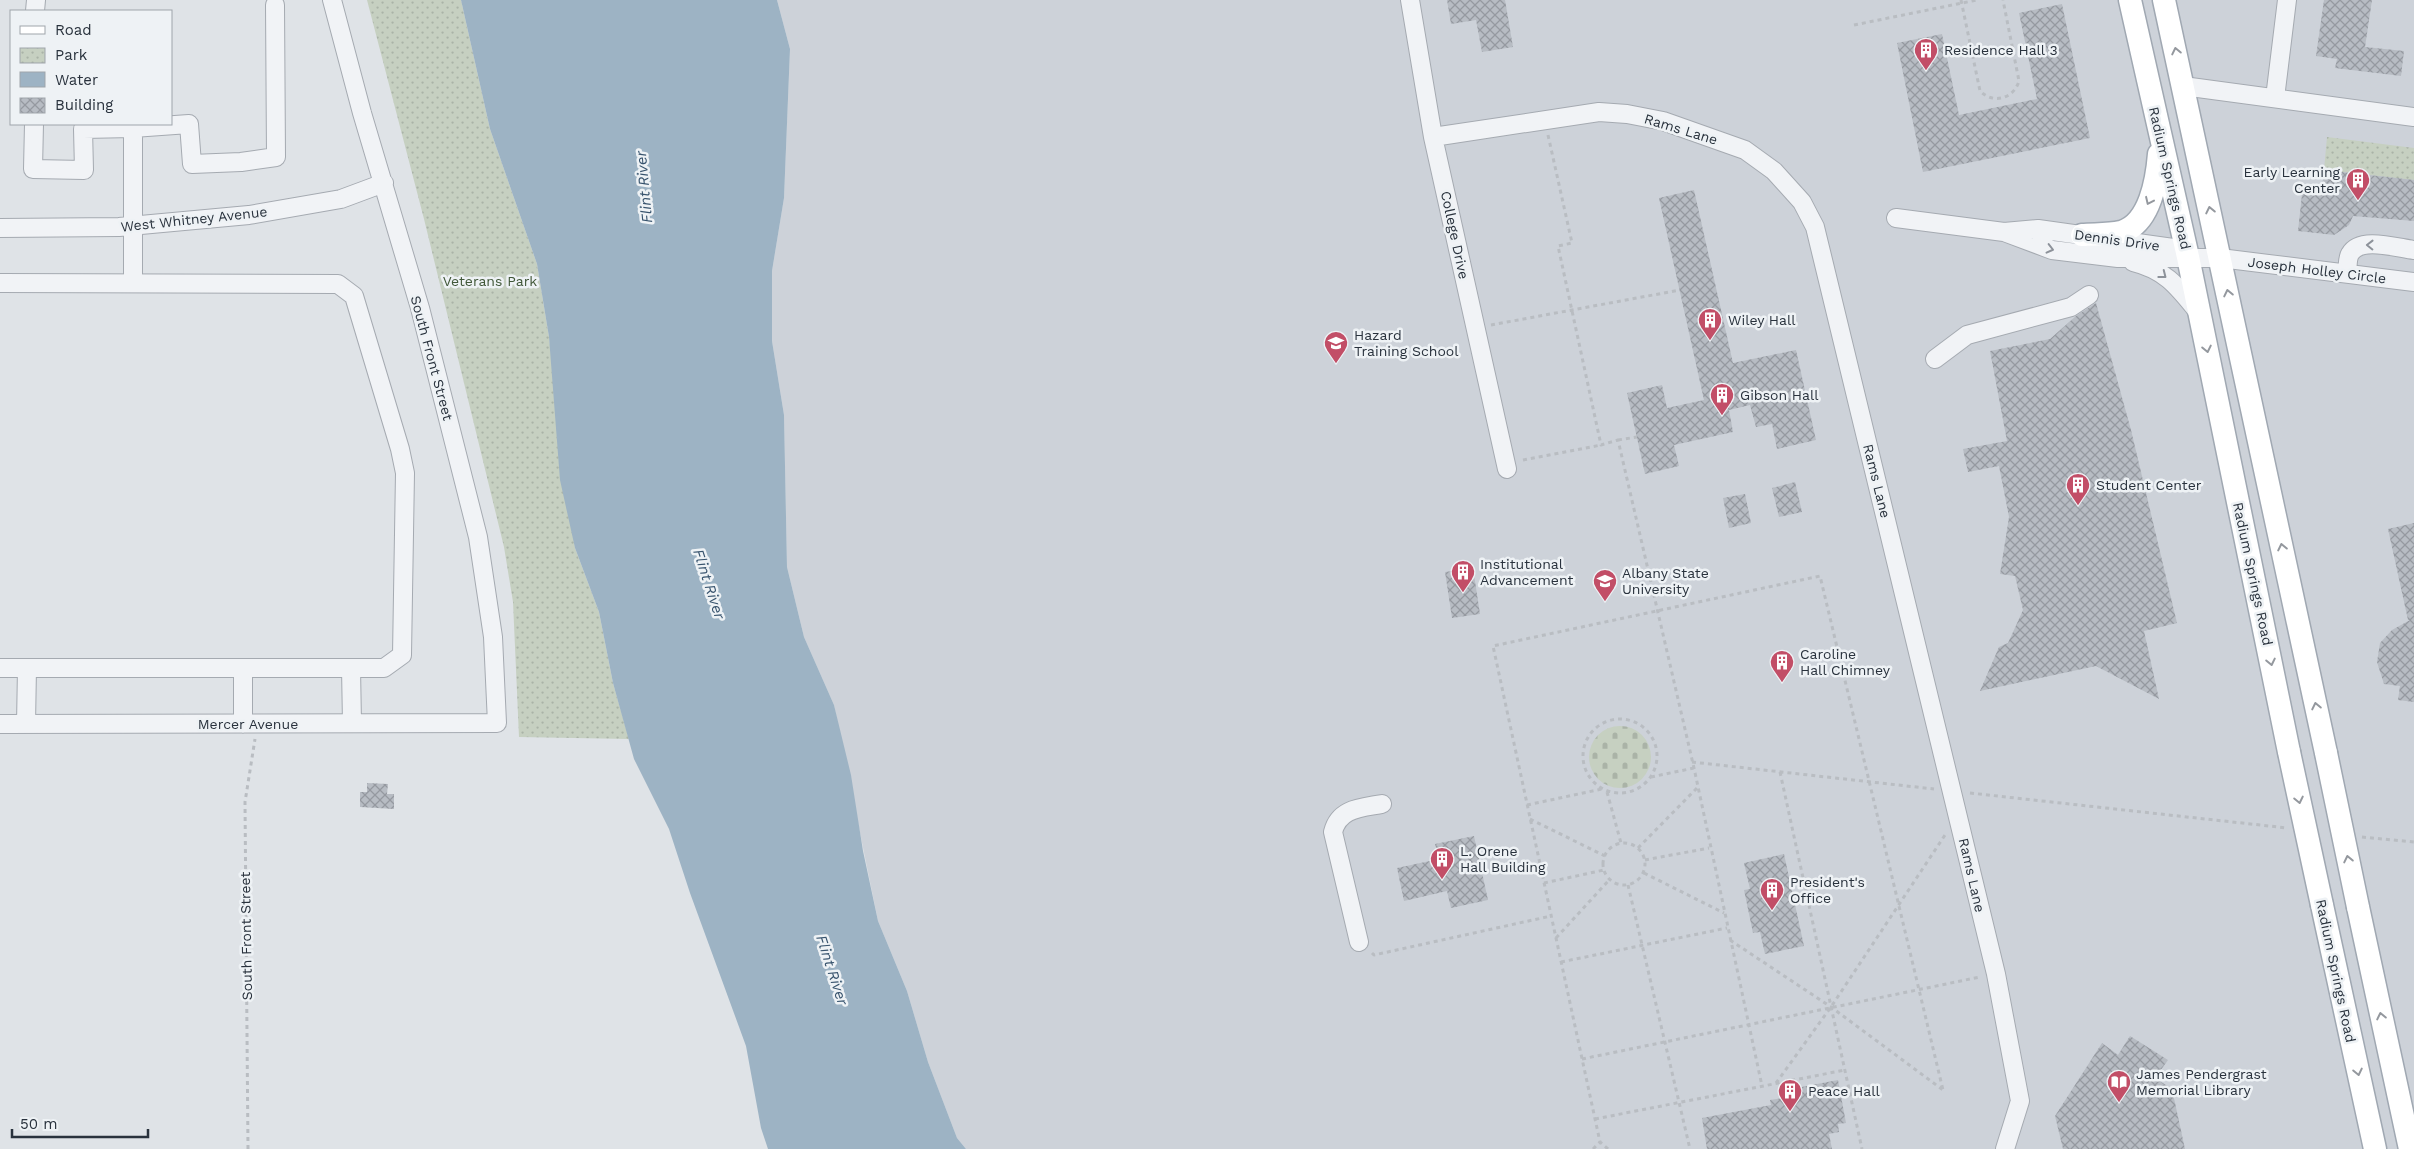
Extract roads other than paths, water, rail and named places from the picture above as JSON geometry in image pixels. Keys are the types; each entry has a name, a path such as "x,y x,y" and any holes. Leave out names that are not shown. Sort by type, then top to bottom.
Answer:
{"main road":[{"name":"Radium Springs Road","path":"2130,0 2187,253 2289,752 2375,1149"},
{"path":"2164,0 2410,1149"},
{"path":"2082,235 2122,232 2139,218 2151,200 2158,175 2161,136"}],"street":[{"name":"South Front Street","path":"332,0 362,113 422,318 478,537 493,637 497,723"},
{"name":"College Drive","path":"1410,0 1433,137 1507,466"},
{"path":"2275,98 2287,0"},
{"path":"34,125 33,169 84,170 83,129 189,124 192,164 241,162 276,156 275,5"},
{"path":"2183,86 2414,117"},
{"name":"Rams Lane","path":"1433,137 1599,112 1627,114 1681,126 1745,150 1774,171 1802,202 1815,227 1996,974 2020,1101 2005,1149"},
{"path":"133,128 133,283"},
{"name":"West Whitney Avenue","path":"0,228 134,226 258,213 341,199 384,184"},
{"name":"Dennis Drive","path":"1896,218 2004,232 2038,230 2082,235 2220,258"},
{"name":"Dennis Drive","path":"2004,232 2052,250 2118,258 2187,253"},
{"path":"2347,273 2349,255 2356,246 2367,244 2414,250"},
{"path":"2118,258 2153,267 2179,287 2200,314"},
{"name":"Joseph Holley Circle","path":"2220,258 2414,282"},
{"path":"0,283 338,284 354,296 400,449 405,473 402,655 384,668 0,668"},
{"path":"1935,359 1967,335 2071,307 2089,295"},
{"path":"26,724 27,668"},
{"path":"243,668 249,724"},
{"path":"351,668 352,723"},
{"name":"Mercer Avenue","path":"0,724 497,723"},
{"path":"1359,942 1333,832 1340,816 1351,810 1382,804"}],"water":[{"name":"Flint River","path":"461,0 777,0 790,49 784,198 772,271 772,341 784,415 787,567 804,637 834,705 851,775 863,851 878,921 907,991 928,1062 957,1138 966,1149 768,1149 761,1128 746,1046 690,893 669,829 634,759 613,683 599,612 575,548 560,480 549,337 537,264 490,129"}],"place":[{"name":"Residence Hall 3","path":"1926,71"},
{"name":"Early Learning Center","path":"2358,201"},
{"name":"Wiley Hall","path":"1710,341"},
{"name":"Hazard Training School","path":"1336,364"},
{"name":"Gibson Hall","path":"1722,416"},
{"name":"Student Center","path":"2078,506"},
{"name":"Institutional Advancement","path":"1463,593"},
{"name":"Albany State University","path":"1605,602"},
{"name":"Caroline Hall Chimney","path":"1782,683"},
{"name":"L. Orene Hall Building","path":"1442,880"},
{"name":"President's Office","path":"1772,911"},
{"name":"James Pendergrast Memorial Library","path":"2119,1103"},
{"name":"Peace Hall","path":"1790,1112"}],"park label":[{"name":"Veterans Park","path":"490,281"}]}
